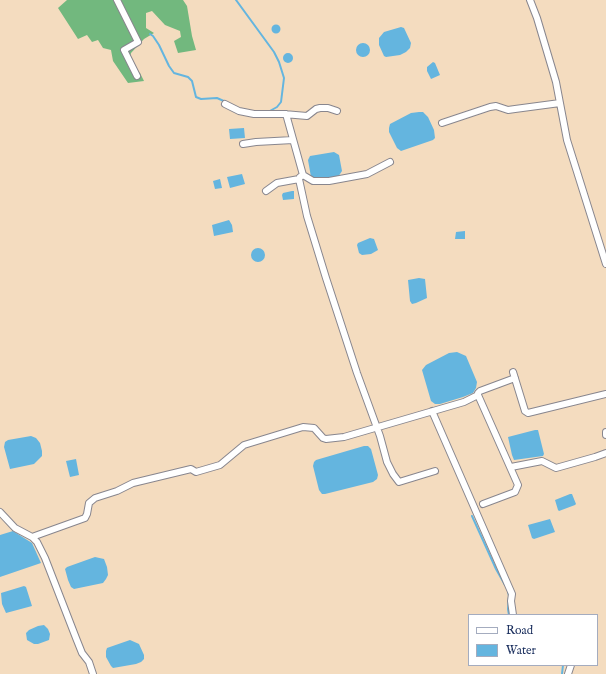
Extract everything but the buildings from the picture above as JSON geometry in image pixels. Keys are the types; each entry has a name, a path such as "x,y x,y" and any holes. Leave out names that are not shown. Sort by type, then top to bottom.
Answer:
{"street":[{"path":"117,0 138,42 124,50 137,76"},
{"path":"530,0 537,18 556,82 567,140 606,264"},
{"path":"442,123 490,107 496,106 508,110 560,103"},
{"path":"225,104 239,111 254,114 286,114 307,116 316,109 320,108 328,108 337,111"},
{"path":"286,114 301,177 307,216 357,373 393,474 399,482 435,471"},
{"path":"243,144 293,140"},
{"path":"266,191 277,183 301,177 313,181 329,181 367,174 390,162"},
{"path":"32,537 85,518 89,503 95,498 133,483 191,469 196,472 220,465 244,445 303,427 314,428 323,438 332,439 344,437 376,426 464,402 478,395 480,391 514,375 525,411 528,413 606,394"},
{"path":"478,395 518,482 517,490 511,494 484,504"},
{"path":"432,410 512,594 511,601 513,614"},
{"path":"511,467 542,461 556,468 595,457 606,452"},
{"path":"0,512 15,528 32,537 37,542 45,558 82,653 89,662 93,674"}],"green space":[{"path":"67,0 183,0 187,6 196,50 178,53 174,41 181,37 180,31 165,25 152,11 146,13 146,28 154,33 144,39 131,53 128,65 140,73 144,81 128,83 113,61 111,50 103,48 98,40 92,42 87,35 78,39 58,8"}],"water":[{"path":"276,24 281,29 276,34 271,29"},
{"path":"401,27 404,28 411,43 410,48 400,55 384,56 379,45 379,38 384,32"},
{"path":"363,43 368,45 370,50 368,55 363,57 358,55 356,50 358,45"},
{"path":"286,53 290,53 292,54 292,62 286,63 283,60 283,56"},
{"path":"433,62 435,63 440,75 431,79 427,71 427,67"},
{"path":"423,112 428,117 434,130 435,138 401,151 397,148 389,132 390,124 411,113"},
{"path":"244,128 245,138 230,139 229,129"},
{"path":"334,152 339,155 342,171 338,177 320,179 311,177 308,160 310,156"},
{"path":"242,174 245,184 230,188 227,177"},
{"path":"220,179 222,188 215,189 213,181"},
{"path":"294,191 294,199 283,200 283,193"},
{"path":"229,220 232,225 233,232 214,236 212,225"},
{"path":"465,231 465,239 455,239 456,232"},
{"path":"370,238 374,239 378,250 371,254 362,255 359,253 357,245 358,243"},
{"path":"258,248 263,250 265,255 263,260 258,262 253,260 251,255 253,250"},
{"path":"419,278 425,279 427,298 412,304 410,301 408,280"},
{"path":"457,352 466,356 477,382 476,388 473,393 463,397 440,404 435,404 431,401 422,370 426,365 449,353"},
{"path":"538,430 544,454 543,456 514,460 508,437"},
{"path":"31,436 36,438 40,443 42,456 34,464 10,469 4,447 5,442 8,440"},
{"path":"368,446 371,449 378,475 377,479 373,482 322,494 319,490 313,466 314,462 316,460"},
{"path":"76,459 79,475 70,477 66,461"},
{"path":"572,494 576,504 559,511 555,500"},
{"path":"550,519 555,532 534,539 532,538 528,525"},
{"path":"13,531 32,543 41,563 0,577 0,535"},
{"path":"95,557 104,559 107,567 108,575 103,583 74,589 71,587 65,569"},
{"path":"24,586 26,587 32,606 6,613 2,604 1,593"},
{"path":"44,625 50,634 49,640 34,644 27,640 26,633 29,630"},
{"path":"130,640 139,644 144,655 144,659 136,664 113,668 106,657 107,648"}],"waterway":[{"path":"236,0 274,52 284,78 281,102 277,107 268,112"},
{"path":"150,34 159,45 174,73 188,77 192,81 196,97 201,99 217,98 226,102"},
{"path":"472,516 496,569 505,585"},
{"path":"508,591 509,614"},
{"path":"562,674 563,666"}]}
